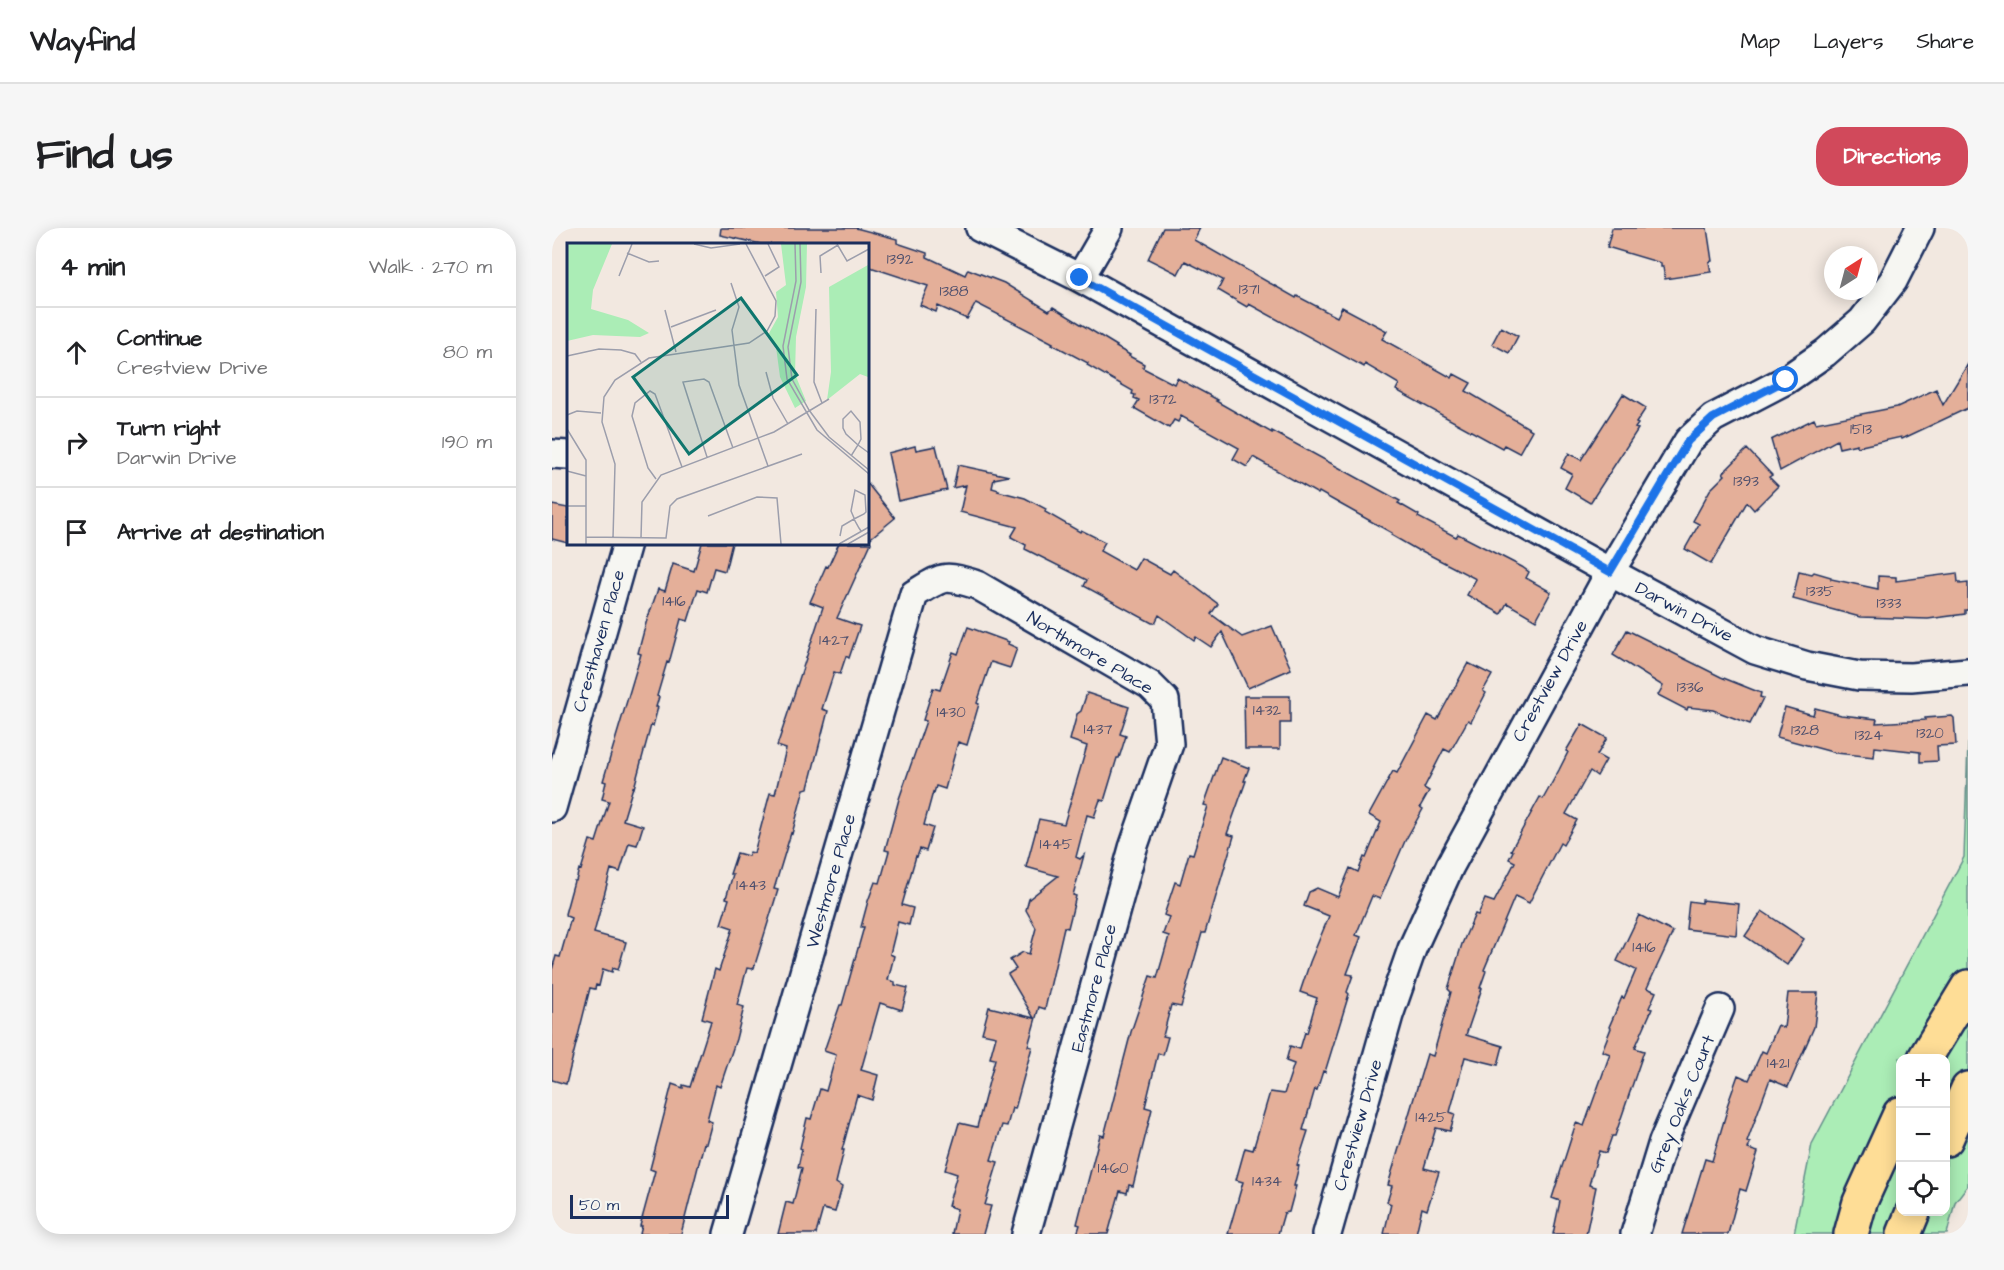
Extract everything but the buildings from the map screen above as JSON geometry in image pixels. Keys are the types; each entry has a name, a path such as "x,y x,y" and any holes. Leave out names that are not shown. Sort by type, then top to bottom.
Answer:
{"main road":[{"path":"1928,1054 1968,987"},
{"path":"1950,1130 1968,1089"},
{"path":"1851,1234 1860,1202 1896,1123"},
{"path":"1904,1234 1911,1216"}],"street":[{"name":"Darwin Drive","path":"980,228 1080,278 1755,650 1807,666 1859,676 1911,677 1968,672"},
{"path":"1080,278 1109,228"},
{"name":"Crestview Drive","path":"1328,1234 1389,1015 1412,949 1450,866 1610,572 1688,441 1713,418 1786,380 1825,353 1862,321 1893,281 1920,228"},
{"path":"552,454 567,455"},
{"name":"Cresthaven Place","path":"552,808 627,544"},
{"name":"Westmore Place","path":"728,1234 914,594 939,579 952,577 977,585"},
{"name":"Northmore Place","path":"977,585 1150,685 1165,700 1169,744"},
{"name":"Eastmore Place","path":"1026,1234 1133,848 1169,744"},
{"name":"Grey Oaks Court","path":"1635,1234 1663,1142 1720,1009"}],"green space":[{"path":"1968,743 1968,1185 1955,1202 1947,1234 1794,1234 1812,1144 1964,857"}],"route":[{"path":"1080,278 1610,572 1688,441 1713,418 1786,380"}]}
